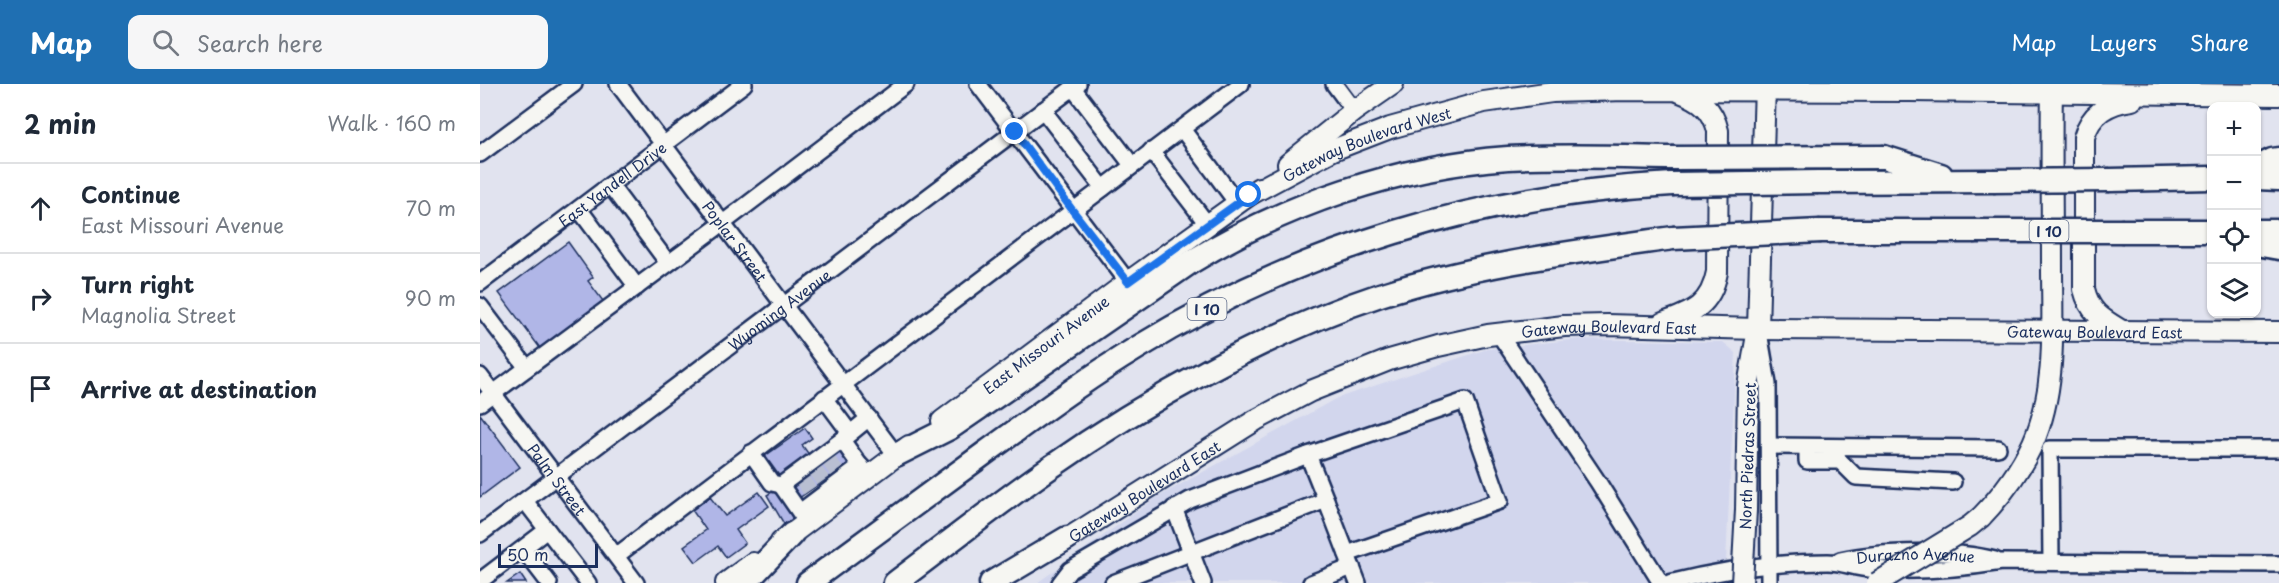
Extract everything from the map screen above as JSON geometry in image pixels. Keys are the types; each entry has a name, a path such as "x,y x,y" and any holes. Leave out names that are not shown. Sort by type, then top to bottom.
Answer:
{"highway":[{"path":"896,455 950,428 1191,262 1227,240 1310,203 1384,179 1479,161 1563,156 1884,157 1962,181"},
{"path":"2261,165 2272,159 2279,159"},
{"name":"I 10","path":"808,583 1034,416 1138,347 1257,284 1328,255 1411,226 1479,209 1558,196 1623,187 1672,184 2207,178"},
{"path":"2261,178 2279,179"},
{"name":"I 10","path":"895,583 1048,468 1203,373 1273,339 1379,296 1435,279 1514,262 1673,238 1821,231 2207,231"},
{"path":"2169,231 2207,236"},
{"path":"2261,231 2279,231"},
{"path":"2261,245 2279,248"},
{"path":"742,583 756,572 800,523"},
{"path":"991,583 1067,538"}],"main road":[{"name":"East Missouri Avenue","path":"726,583 800,523 815,483 865,471 896,455 1243,199 1354,111 1393,84"},
{"name":"Gateway Boulevard West","path":"1243,199 1334,150 1390,128 1516,90 1552,92 1627,87 1674,90 1719,87 1910,87 2052,89 2182,95 2279,95"},
{"name":"North Piedras Street","path":"1742,583 1748,387 1758,329 1765,87"},
{"path":"1877,583 1981,517 2021,467 2034,442 2046,397 2052,331 2052,89"},
{"path":"1655,326 1693,311 1703,304 1710,295 1717,272 1718,131 1716,121 1713,113 1696,98 1674,90"},
{"path":"2122,331 2101,318 2090,307 2084,289 2084,137 2093,118 2107,107 2121,102 2182,95"},
{"name":"Gateway Boulevard East","path":"1005,583 1067,538 1256,420 1311,391 1389,360 1438,346 1499,334 1564,326 2279,332"}],"street":[{"path":"480,154 574,84"},
{"name":"Poplar Street","path":"618,84 896,455"},
{"name":"East Yandell Drive","path":"480,283 744,84"},
{"path":"480,403 906,84"},
{"path":"978,84 1128,282"},
{"path":"616,556 1241,84"},
{"path":"1334,84 1354,111"},
{"path":"1075,86 1132,165"},
{"name":"Wyoming Avenue","path":"480,534 1075,86"},
{"path":"1043,110 1103,188"},
{"path":"1182,129 1243,199"},
{"path":"1152,151 1208,225"},
{"path":"610,185 668,263"},
{"path":"579,209 637,287"},
{"path":"480,306 527,368"},
{"name":"North Piedras Street","path":"1758,329 1768,384 1769,583"},
{"path":"1499,334 1598,482 1661,583"},
{"name":"Palm Street","path":"480,376 636,583"},
{"path":"824,398 865,471"},
{"path":"1060,583 1070,570 1174,508 1212,490 1465,401 1500,501 1350,561 1311,583"},
{"path":"751,453 772,483 782,485 815,483 833,466 846,437 869,418"},
{"path":"1769,446 1998,448"},
{"path":"1807,447 1807,461 1840,461 1856,477 1953,482"},
{"path":"2051,562 2050,449 2279,449"},
{"path":"1308,455 1358,583"},
{"path":"833,466 865,471"},
{"path":"815,483 833,466"},
{"path":"782,485 800,523"},
{"path":"1113,583 1326,500"},
{"path":"525,501 588,583"},
{"path":"1174,508 1203,583"},
{"path":"480,581 547,530"},
{"path":"523,549 549,583"},
{"name":"Durazno Avenue","path":"1669,583 1769,564 1831,562 1868,569 1930,570 2002,562 2279,564"}],"shaded area":[{"path":"1579,339 1723,342 1736,353 1725,583 1037,583 1156,498 1337,398 1487,349"}],"building":[{"path":"568,242 593,277 588,281 606,305 543,352 499,293"},
{"path":"480,414 520,467 480,497"},
{"path":"805,428 812,438 802,445 810,456 780,477 765,456"},
{"path":"841,450 850,463 796,500 788,488"},
{"path":"780,487 798,516 784,524 767,495"},
{"path":"759,492 769,506 736,530 745,543 726,557 718,546 696,562 684,546 706,530 692,510 710,497 725,516"},
{"path":"520,574 526,583 507,583"}],"tunnel":[{"path":"828,460 837,472"},
{"path":"814,469 823,481"},
{"path":"801,478 810,491"}],"route":[{"path":"1015,132 1128,282 1249,195"}]}
